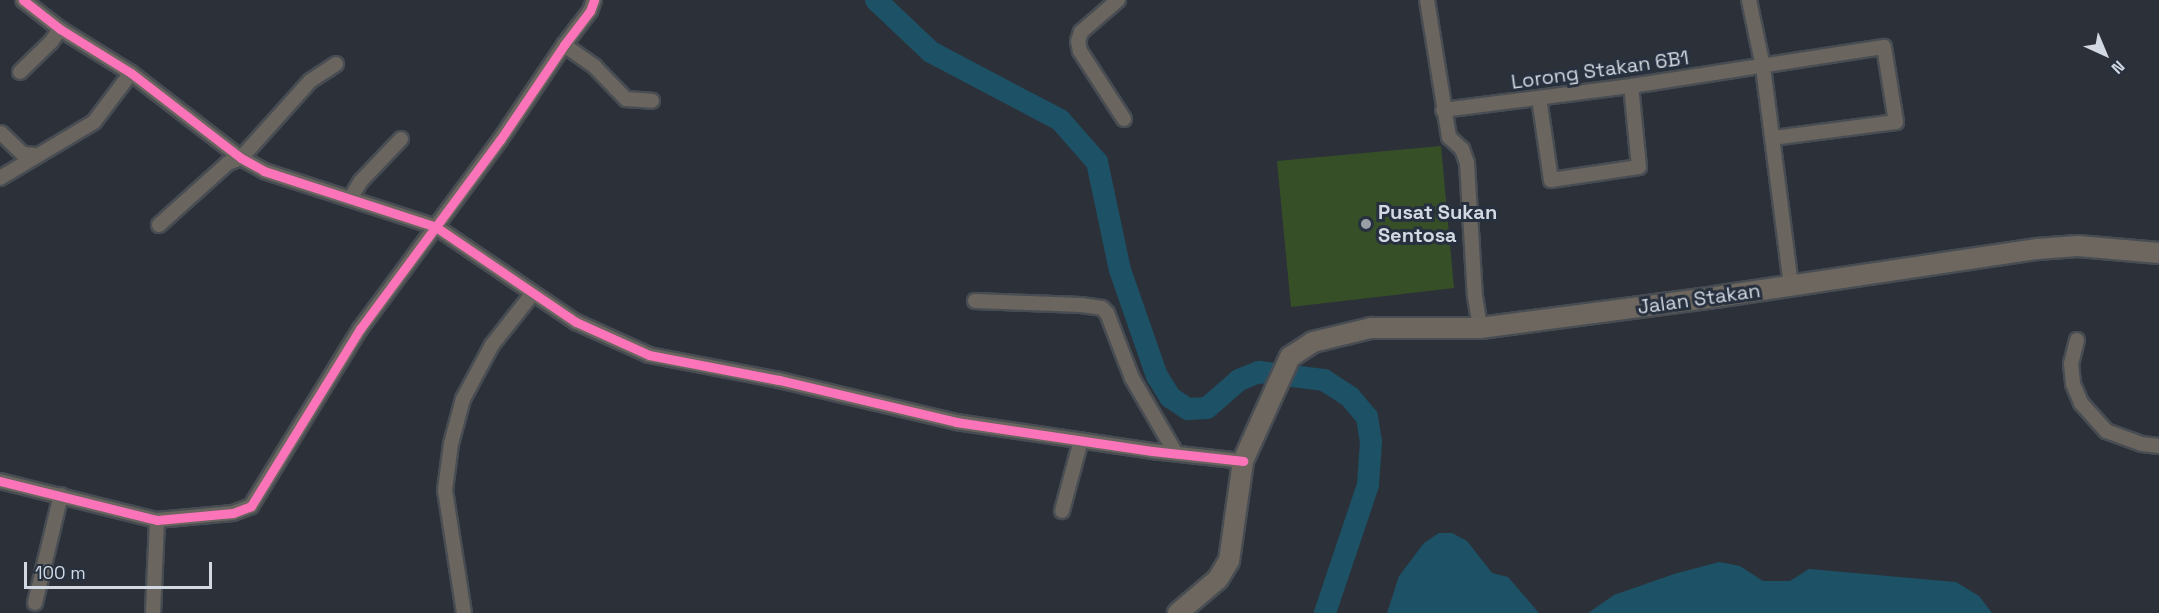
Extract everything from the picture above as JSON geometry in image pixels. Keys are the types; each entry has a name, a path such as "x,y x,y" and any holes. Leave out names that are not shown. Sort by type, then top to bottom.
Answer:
{"main road":[{"name":"Jalan Stakan","path":"1178,613 1218,579 1228,561 1243,461 1290,357 1313,342 1371,328 1480,328 2057,248 2078,246 2159,253"}],"street":[{"path":"23,0 60,29 131,73 241,158 264,171 436,227 576,322 666,360 779,380 956,422 1152,451 1243,461"},
{"path":"0,481 157,520 233,513 251,506 360,329 500,140 564,45 590,11 594,0"},
{"path":"1118,0 1081,32 1078,41 1080,51 1124,119"},
{"path":"1427,0 1449,136 1462,149 1467,163 1475,296 1480,328"},
{"path":"1749,0 1763,66 1791,285"},
{"path":"20,72 51,42 60,29"},
{"path":"564,45 595,67 626,99 652,101"},
{"name":"Lorong Stakan 6B1","path":"1443,110 1631,86 1884,48 1896,122 1772,138"},
{"path":"159,225 228,163 241,158 310,81 336,64"},
{"path":"0,178 35,155 94,122 131,73"},
{"path":"1539,98 1551,180 1640,167 1631,86"},
{"path":"1,133 23,154 35,155"},
{"path":"350,199 360,182 401,139"},
{"path":"464,613 445,490 452,444 463,399 487,354 533,293"},
{"path":"975,301 1081,305 1102,308 1107,314 1132,378 1175,452"},
{"path":"2078,340 2071,364 2073,384 2081,403 2106,431 2124,439 2159,446"},
{"path":"1062,512 1081,440"},
{"path":"35,603 60,495"},
{"path":"153,613 157,520"}],"green space":[{"name":"Pusat Sukan Sentosa","path":"1441,146 1454,288 1291,307 1277,161"}],"water":[{"path":"1439,533 1452,533 1467,541 1492,573 1508,577 1539,613 1387,613 1399,576 1424,543"},
{"path":"1719,562 1740,566 1763,581 1790,581 1809,569 1956,582 1979,596 1992,613 1588,613 1614,595 1674,574"}],"waterway":[{"path":"876,0 931,52 1060,120 1097,162 1120,270 1157,376 1170,397 1188,409 1207,408 1239,380 1259,372 1324,380 1350,397 1367,417 1371,441 1368,485 1325,613"}],"cycle path":[{"path":"23,0 60,29 131,73 241,158 264,171 436,227 576,322 649,355 779,380 956,422 1152,451 1243,461"},
{"path":"0,481 157,520 233,513 251,506 360,329 500,140 564,45 590,11 594,0"}],"place":[{"name":"Pusat Sukan Sentosa","path":"1366,224"}]}
